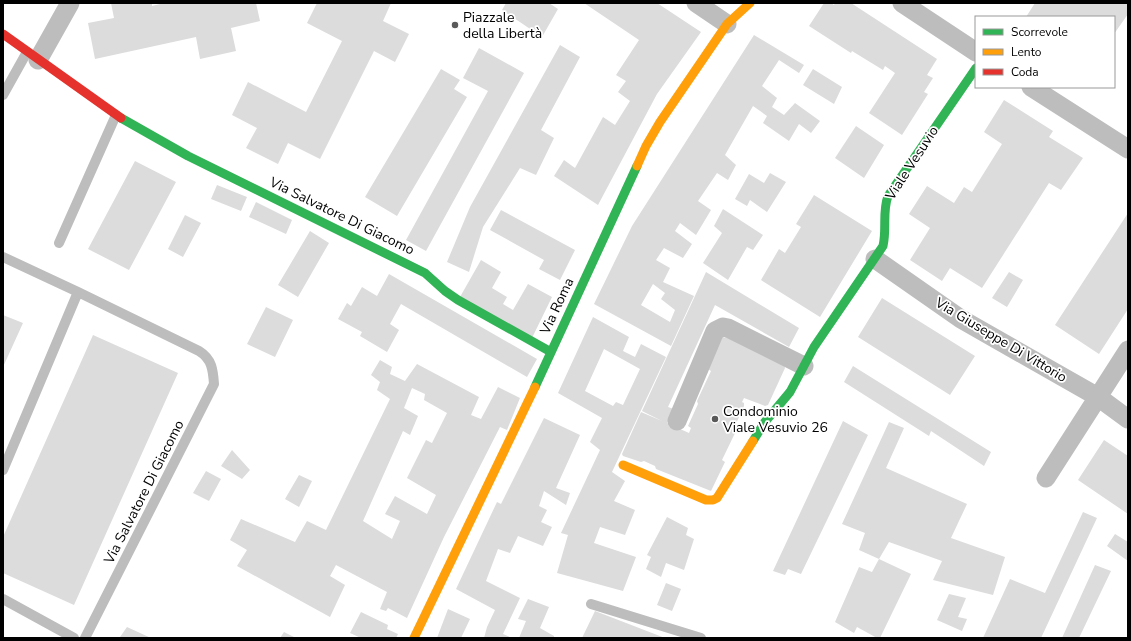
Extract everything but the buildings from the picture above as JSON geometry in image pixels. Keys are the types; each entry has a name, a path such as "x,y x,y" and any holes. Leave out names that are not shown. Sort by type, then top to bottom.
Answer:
{"street":[{"path":"32,56 70,3"},
{"path":"696,3 727,24"},
{"name":"Via Roma","path":"414,638 514,432 646,146 660,122 727,24 750,3"},
{"path":"902,3 975,51"},
{"name":"Via Salvatore Di Giacomo","path":"3,34 116,115 188,156 425,273 445,291 458,300 551,352"},
{"name":"Viale Vesuvio","path":"623,465 706,500 713,500 717,498 764,423 790,392 814,347 875,259 885,240 884,208 888,196 975,69"},
{"path":"1033,88 1128,150"},
{"name":"Via Giuseppe Di Vittorio","path":"875,259 961,319 1098,398 1128,419"},
{"path":"677,421 718,329 728,328 804,366"},
{"path":"1046,478 1128,350"}],"lane":[{"path":"3,95 32,56"},
{"path":"59,243 116,115"},
{"name":"Via Salvatore Di Giacomo","path":"3,258 78,292 206,355 213,369 214,384 85,638"},
{"path":"3,470 78,292"},
{"path":"3,599 74,638"},
{"path":"592,604 701,638"}],"traffic: fast":[{"path":"753,441 764,423 790,392 814,347 883,246 885,233 885,208 888,196 975,69"},
{"path":"121,118 188,156 425,273 445,291 458,300 551,352"},
{"path":"535,387 637,166"}],"traffic: slow":[{"path":"637,166 646,146 660,122 727,24 750,3"},
{"path":"414,638 535,387"},
{"path":"623,465 706,500 713,500 717,498 753,441"}],"traffic: jam":[{"path":"3,34 121,118"}],"place":[{"name":"Piazzale della Libertà","path":"455,25"},
{"name":"Condominio Viale Vesuvio 26","path":"715,419"}]}
